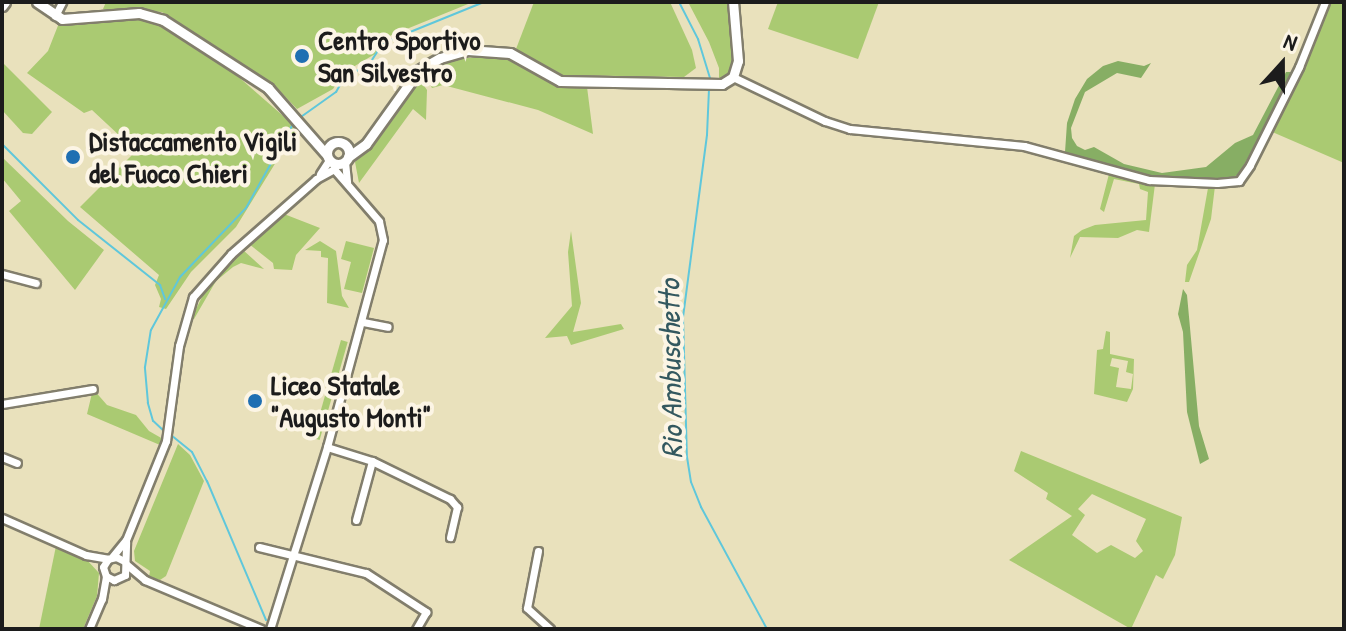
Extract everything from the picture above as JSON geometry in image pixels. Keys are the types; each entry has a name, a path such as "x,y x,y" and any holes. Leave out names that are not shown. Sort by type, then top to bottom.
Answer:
{"street":[{"path":"37,2 62,19 117,14 154,16 234,64 268,88 336,161 348,185 384,231 363,322 270,629"},
{"path":"55,16 62,2"},
{"path":"102,599 120,579 125,563 126,540 167,435 179,346 193,297 231,254 336,161 371,136 419,70 440,58 468,50 510,53 560,81 717,85 733,77 738,61 733,2"},
{"path":"733,77 825,121 850,129 1024,146 1149,180 1239,181 1299,67 1325,2"},
{"path":"304,127 338,143 354,145 371,136"},
{"path":"338,143 336,161 348,185"},
{"path":"336,161 338,143"},
{"path":"2,274 36,283"},
{"path":"363,322 388,327"},
{"path":"2,404 93,389"},
{"path":"327,447 372,461 450,499 457,507 450,537"},
{"path":"2,457 17,463"},
{"path":"356,520 372,461"},
{"path":"2,518 86,555 125,563 145,580 261,629"},
{"path":"89,629 102,599 110,558 126,540"},
{"path":"259,547 294,553 366,573 426,612 416,629"},
{"path":"538,551 527,608 550,629"},
{"path":"86,555 105,573 120,579 145,580"}],"green space":[{"name":"Centro Sportivo San Silvestro","path":"106,2 473,2 382,39 375,54 343,73 333,89 297,109 275,86 162,12 103,9"},
{"path":"534,2 670,2 692,50 696,68 684,77 557,75 516,49"},
{"path":"688,2 730,2 735,60 730,73 719,81 719,68 709,42"},
{"path":"778,2 879,2 858,59 768,29"},
{"path":"1327,2 1344,2 1344,163 1270,131"},
{"path":"140,17 159,21 202,46 200,52 233,72 297,128 236,227 191,272 166,309 159,307 161,299 155,285 159,275 80,207 136,151 92,110 84,113 27,73 48,51 59,23"},
{"path":"493,55 509,57 555,86 587,87 593,134 538,110 443,85 432,88 423,73 442,61"},
{"path":"1118,61 1144,66 1151,63 1141,78 1117,73 1085,92 1071,128 1072,138 1077,146 1085,150 1094,147 1124,164 1162,173 1206,167 1235,143 1253,135 1286,72 1293,72 1240,173 1231,179 1157,178 1065,152 1067,123 1075,99 1087,79 1103,66"},
{"path":"2,62 52,112 32,134 23,133 2,110"},
{"path":"418,77 427,90 426,120 413,109 359,183 355,162"},
{"path":"2,157 68,221 104,250 75,290 9,211 21,201 2,178"},
{"path":"1109,174 1155,184 1149,232 1137,230 1118,238 1080,237 1070,258 1074,236 1082,230 1095,225 1146,220 1148,192 1140,189 1139,184 1114,179 1104,212 1100,209"},
{"path":"1215,186 1211,219 1189,282 1185,282 1187,265 1197,250 1208,188"},
{"path":"284,214 320,228 296,255 292,270 274,269 273,263 249,244"},
{"path":"571,231 581,303 573,332 621,324 624,329 571,345 567,336 545,338 572,306 568,252"},
{"path":"320,241 336,251 342,296 349,308 327,303 328,258 321,257 321,251 305,250"},
{"path":"346,241 374,248 362,293 344,289 351,262 341,259"},
{"path":"243,250 264,269 241,263 233,267 216,281 194,319 191,319 209,283"},
{"path":"1183,289 1187,295 1199,426 1209,459 1200,464 1187,412 1183,332 1178,314"},
{"path":"1106,331 1110,332 1110,354 1134,359 1133,389 1127,402 1094,394 1097,350 1103,349","holes":["1112,358 1128,361 1126,372 1133,374 1131,389 1116,387 1119,368 1110,366"]},
{"path":"341,340 348,342 320,440 313,438"},
{"path":"93,389 107,405 136,415 149,431 163,439 160,445 87,414"},
{"path":"283,411 312,414 310,432 281,429"},
{"path":"178,444 190,455 204,481 166,576 160,580 149,577 150,571 135,561 134,551"},
{"path":"1021,451 1182,517 1175,555 1163,579 1156,575 1131,629 1009,560 1072,516 1046,499 1048,493 1014,471","holes":["1092,494 1146,519 1136,541 1143,551 1135,558 1111,545 1097,553 1072,535 1085,515 1078,509"]},
{"path":"56,546 87,560 99,573 97,596 83,629 39,629"}],"waterway":[{"path":"298,119 336,92 346,75 368,66 383,43 484,2"},
{"name":"Rio Ambuschetto","path":"679,2 698,39 710,78"},
{"name":"Rio Ambuschetto","path":"709,89 707,135 683,317 687,457 691,482 701,507 767,629"},
{"path":"165,432 153,421 148,403 145,367 151,330 180,277 246,208 293,124"},
{"path":"2,144 78,220 160,285 165,299"},
{"path":"171,435 192,452 207,481 266,620"}],"place":[{"name":"Centro Sportivo San Silvestro","path":"302,56"},
{"name":"Distaccamento Vigili del Fuoco Chieri","path":"73,157"},
{"name":"Liceo Statale \"Augusto Monti\"","path":"255,401"}]}
